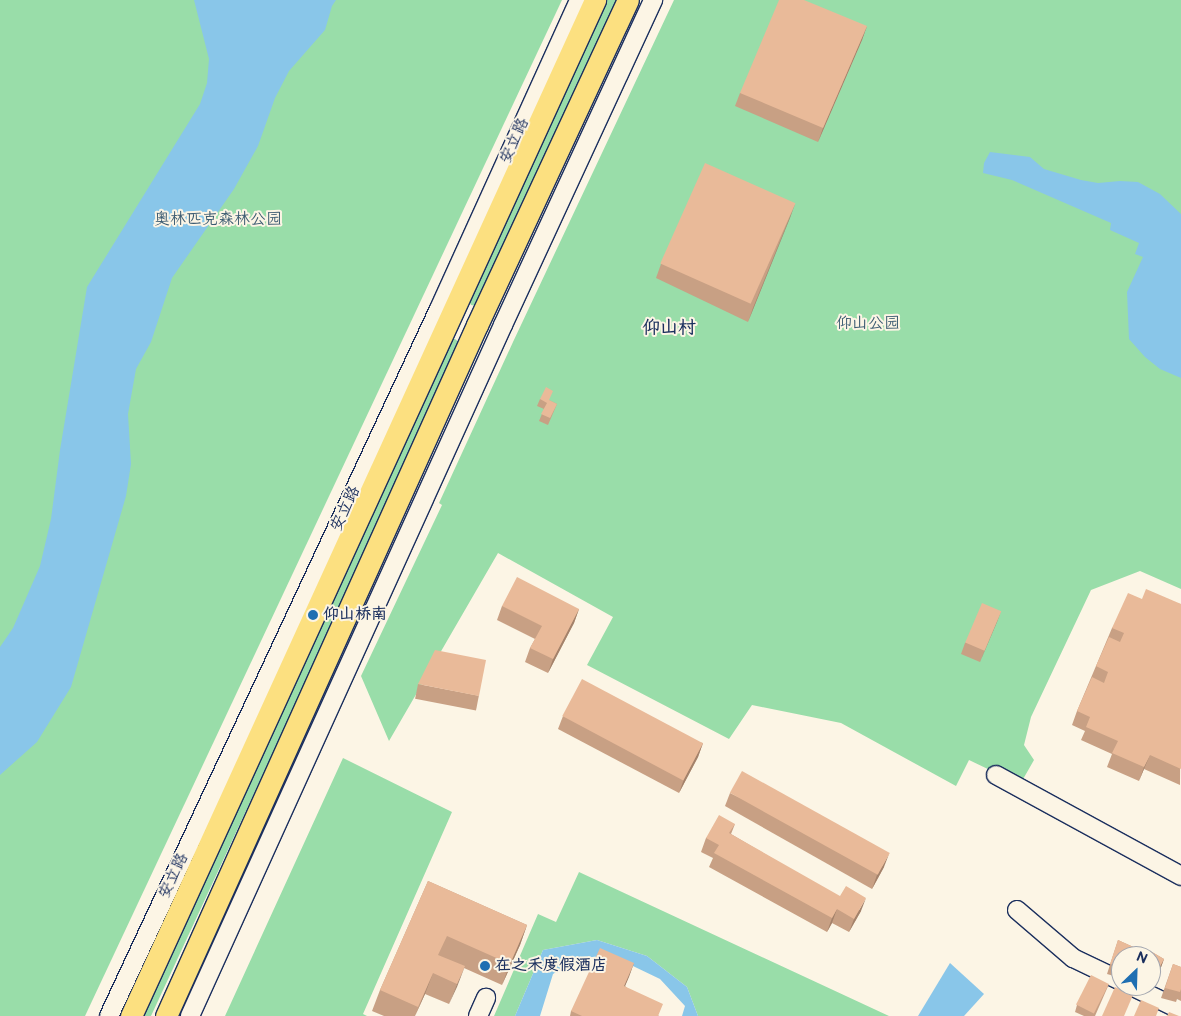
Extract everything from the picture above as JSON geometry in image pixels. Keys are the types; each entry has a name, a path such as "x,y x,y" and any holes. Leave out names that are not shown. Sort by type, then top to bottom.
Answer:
{"main road":[{"name":"安立路","path":"131,1016 595,0"},
{"path":"166,1016 468,344 628,0"}],"street":[{"name":"安立路","path":"109,1016 439,309 579,0"},
{"path":"190,1016 503,325 653,0"},
{"path":"996,775 1181,876"},
{"path":"1017,910 1073,958 1111,976"},
{"path":"1152,996 1181,1010"},
{"path":"478,1016 486,998"}],"green space":[{"name":"奥林匹克森林公园","path":"0,0 562,0 85,1016 0,1016"},
{"path":"603,0 623,0 478,306 471,305 468,299"},
{"name":"仰山公园","path":"674,0 1181,0 1181,589 1140,571 1091,590 1031,717 1024,745 1034,760 1022,781 995,765 992,771 969,760 956,786 841,723 752,705 729,739 587,665 613,617 498,553 389,741 361,676 442,505 439,503 513,342"},
{"path":"450,338 460,343 459,351 151,1016 133,1016"},
{"path":"343,758 452,812 363,1014 367,1016 225,1016"},
{"path":"579,872 889,1016 698,1016 687,987 647,956 597,940 543,950 515,1016 494,1016 538,914 556,922"}],"water":[{"path":"194,0 336,0 332,6 325,30 289,71 275,98 258,146 234,189 172,278 151,342 136,369 128,414 131,464 126,496 71,687 37,742 0,775 0,647 13,628 40,566 51,519 60,450 87,287 200,104 207,83 209,59"},
{"path":"990,152 1030,157 1044,169 1081,180 1098,183 1138,182 1160,194 1181,214 1181,378 1160,369 1145,357 1129,339 1127,292 1143,257 1135,254 1139,243 1110,230 1111,223 1012,180 983,173 984,163"},
{"path":"597,940 647,956 687,987 698,1016 682,1016 685,1006 660,979 610,955 576,959 553,974 540,1016 515,1016 543,950"},
{"path":"950,963 984,994 964,1016 918,1016"}],"building":[{"path":"779,0 804,0 867,26 823,128 740,93"},
{"path":"705,163 795,203 751,304 660,263"},
{"path":"546,387 553,391 549,400 557,404 550,418 541,414 547,403 540,399"},
{"path":"517,577 579,609 553,659 530,648 542,626 502,606"},
{"path":"1146,589 1181,604 1181,769 1150,755 1144,767 1112,753 1118,741 1086,727 1090,717 1077,711 1092,677 1104,683 1108,672 1096,666 1109,637 1120,642 1124,633 1112,628 1128,593 1142,599"},
{"path":"982,603 1001,611 985,651 965,643"},
{"path":"435,650 486,660 479,696 418,684"},
{"path":"582,679 703,743 683,780 562,716"},
{"path":"742,771 890,853 878,875 730,793"},
{"path":"719,815 735,824 729,833 840,896 846,886 866,898 854,919 837,909 832,918 714,853 719,845 706,838"},
{"name":"在之禾度假酒店","path":"428,881 527,925 510,964 447,936 438,955 465,966 457,984 433,973 418,1007 380,990"},
{"path":"1118,940 1131,946 1116,946"},
{"path":"600,948 634,963 624,986 663,1004 658,1016 582,1016 571,1011"},
{"path":"1173,964 1181,967 1180,992 1165,988"},
{"path":"1091,975 1109,984 1094,1013 1076,1004"},
{"path":"1111,996 1133,996 1124,1016 1102,1016"},
{"path":"1141,1000 1159,1008 1156,1016 1134,1016"},
{"path":"1169,1012 1179,1016 1167,1016"}],"place":[{"name":"仰山桥南","path":"313,615"},
{"name":"在之禾度假酒店","path":"485,966"}],"district":[{"name":"仰山村","path":"669,328"}]}
